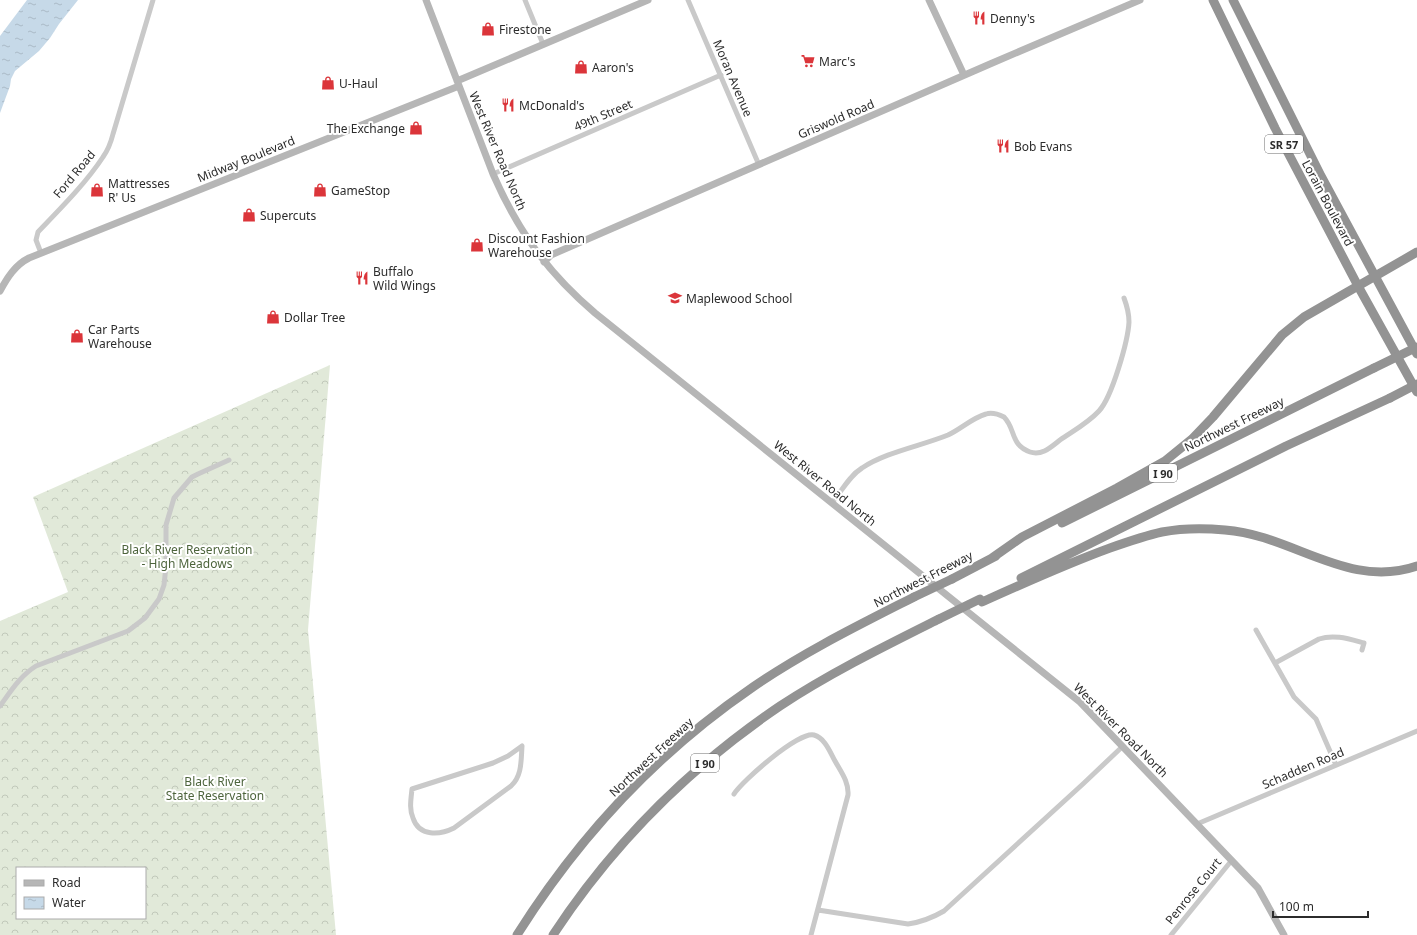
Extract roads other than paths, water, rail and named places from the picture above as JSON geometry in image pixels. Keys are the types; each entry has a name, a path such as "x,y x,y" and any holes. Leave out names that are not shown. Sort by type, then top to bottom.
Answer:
{"highway":[{"name":"Lorain Boulevard","path":"1213,0 1275,128 1358,286 1417,392"},
{"name":"Lorain Boulevard","path":"1233,0 1314,163 1417,354"},
{"path":"992,558 1022,537 1117,488 1165,461 1192,439 1213,417 1274,343 1289,328 1374,276 1417,252"},
{"name":"Northwest Freeway","path":"517,935 532,910 566,863 590,834 636,785 715,714 753,687 786,666 844,633 914,597 1417,347"},
{"name":"I 90","path":"553,935 581,895 620,847 681,784 721,750 780,706 841,669 898,639 981,600 1286,446 1417,384"},
{"path":"981,600 1102,551 1148,536 1179,530 1200,528 1248,533 1268,538 1302,550 1339,566 1368,572 1393,572 1417,566"}],"street":[{"name":"Ford Road","path":"41,253 36,240 38,232 83,182 103,157 108,148 114,134 153,0"},
{"name":"West River Road North","path":"426,0 504,200 518,225 544,262 560,281 594,313 1080,702 1258,888 1284,935"},
{"path":"525,0 543,44"},
{"name":"Midway Boulevard","path":"41,253 458,83 543,44 648,0"},
{"name":"Moran Avenue","path":"688,0 759,164"},
{"path":"929,0 964,75"},
{"name":"Griswold Road","path":"544,262 553,254 1140,0"},
{"name":"49th Street","path":"493,174 721,75"},
{"path":"0,291 11,273 18,265 41,253"},
{"path":"832,503 854,475 864,466 948,434 978,417 987,414 995,414 1004,417 1019,446 1035,454 1044,451 1080,427 1100,410 1110,393 1128,333 1128,310 1124,298"},
{"path":"0,706 10,690 29,670 43,663 128,630 144,618 159,599 164,586 166,566 166,525 174,498 192,477 229,460"},
{"path":"1256,630 1294,697 1316,719 1336,765"},
{"path":"1275,663 1326,636 1364,643 1362,650"},
{"name":"Schadden Road","path":"1197,824 1417,731"},
{"path":"734,794 736,790 753,774 800,738 810,735 815,735 825,744 843,775 848,790 847,801 811,935"},
{"path":"522,746 519,776 516,782 511,786 454,828 445,832 436,834 429,833 421,829 416,824 411,812 412,789 493,763 508,756 522,746"},
{"path":"818,910 908,924 918,923 936,916 949,906 1084,783 1122,746"},
{"name":"Penrose Court","path":"1171,935 1232,860"}],"water":[{"path":"27,0 78,0 39,51 15,71 0,113 0,36"}],"place":[{"name":"Denny's","path":"979,18"},
{"name":"Firestone","path":"488,29"},
{"name":"Marc's","path":"808,61"},
{"name":"Aaron's","path":"581,67"},
{"name":"U-Haul","path":"328,83"},
{"name":"McDonald's","path":"508,105"},
{"name":"The Exchange","path":"416,128"},
{"name":"Bob Evans","path":"1003,146"},
{"name":"Mattresses R' Us","path":"97,190"},
{"name":"GameStop","path":"320,190"},
{"name":"Supercuts","path":"249,215"},
{"name":"Discount Fashion Warehouse","path":"477,245"},
{"name":"Buffalo Wild Wings","path":"362,278"},
{"name":"Maplewood School","path":"675,298"},
{"name":"Dollar Tree","path":"273,317"},
{"name":"Car Parts Warehouse","path":"77,336"}],"park label":[{"name":"Black River Reservation - High Meadows","path":"187,556"},
{"name":"Black River State Reservation","path":"215,788"}]}
